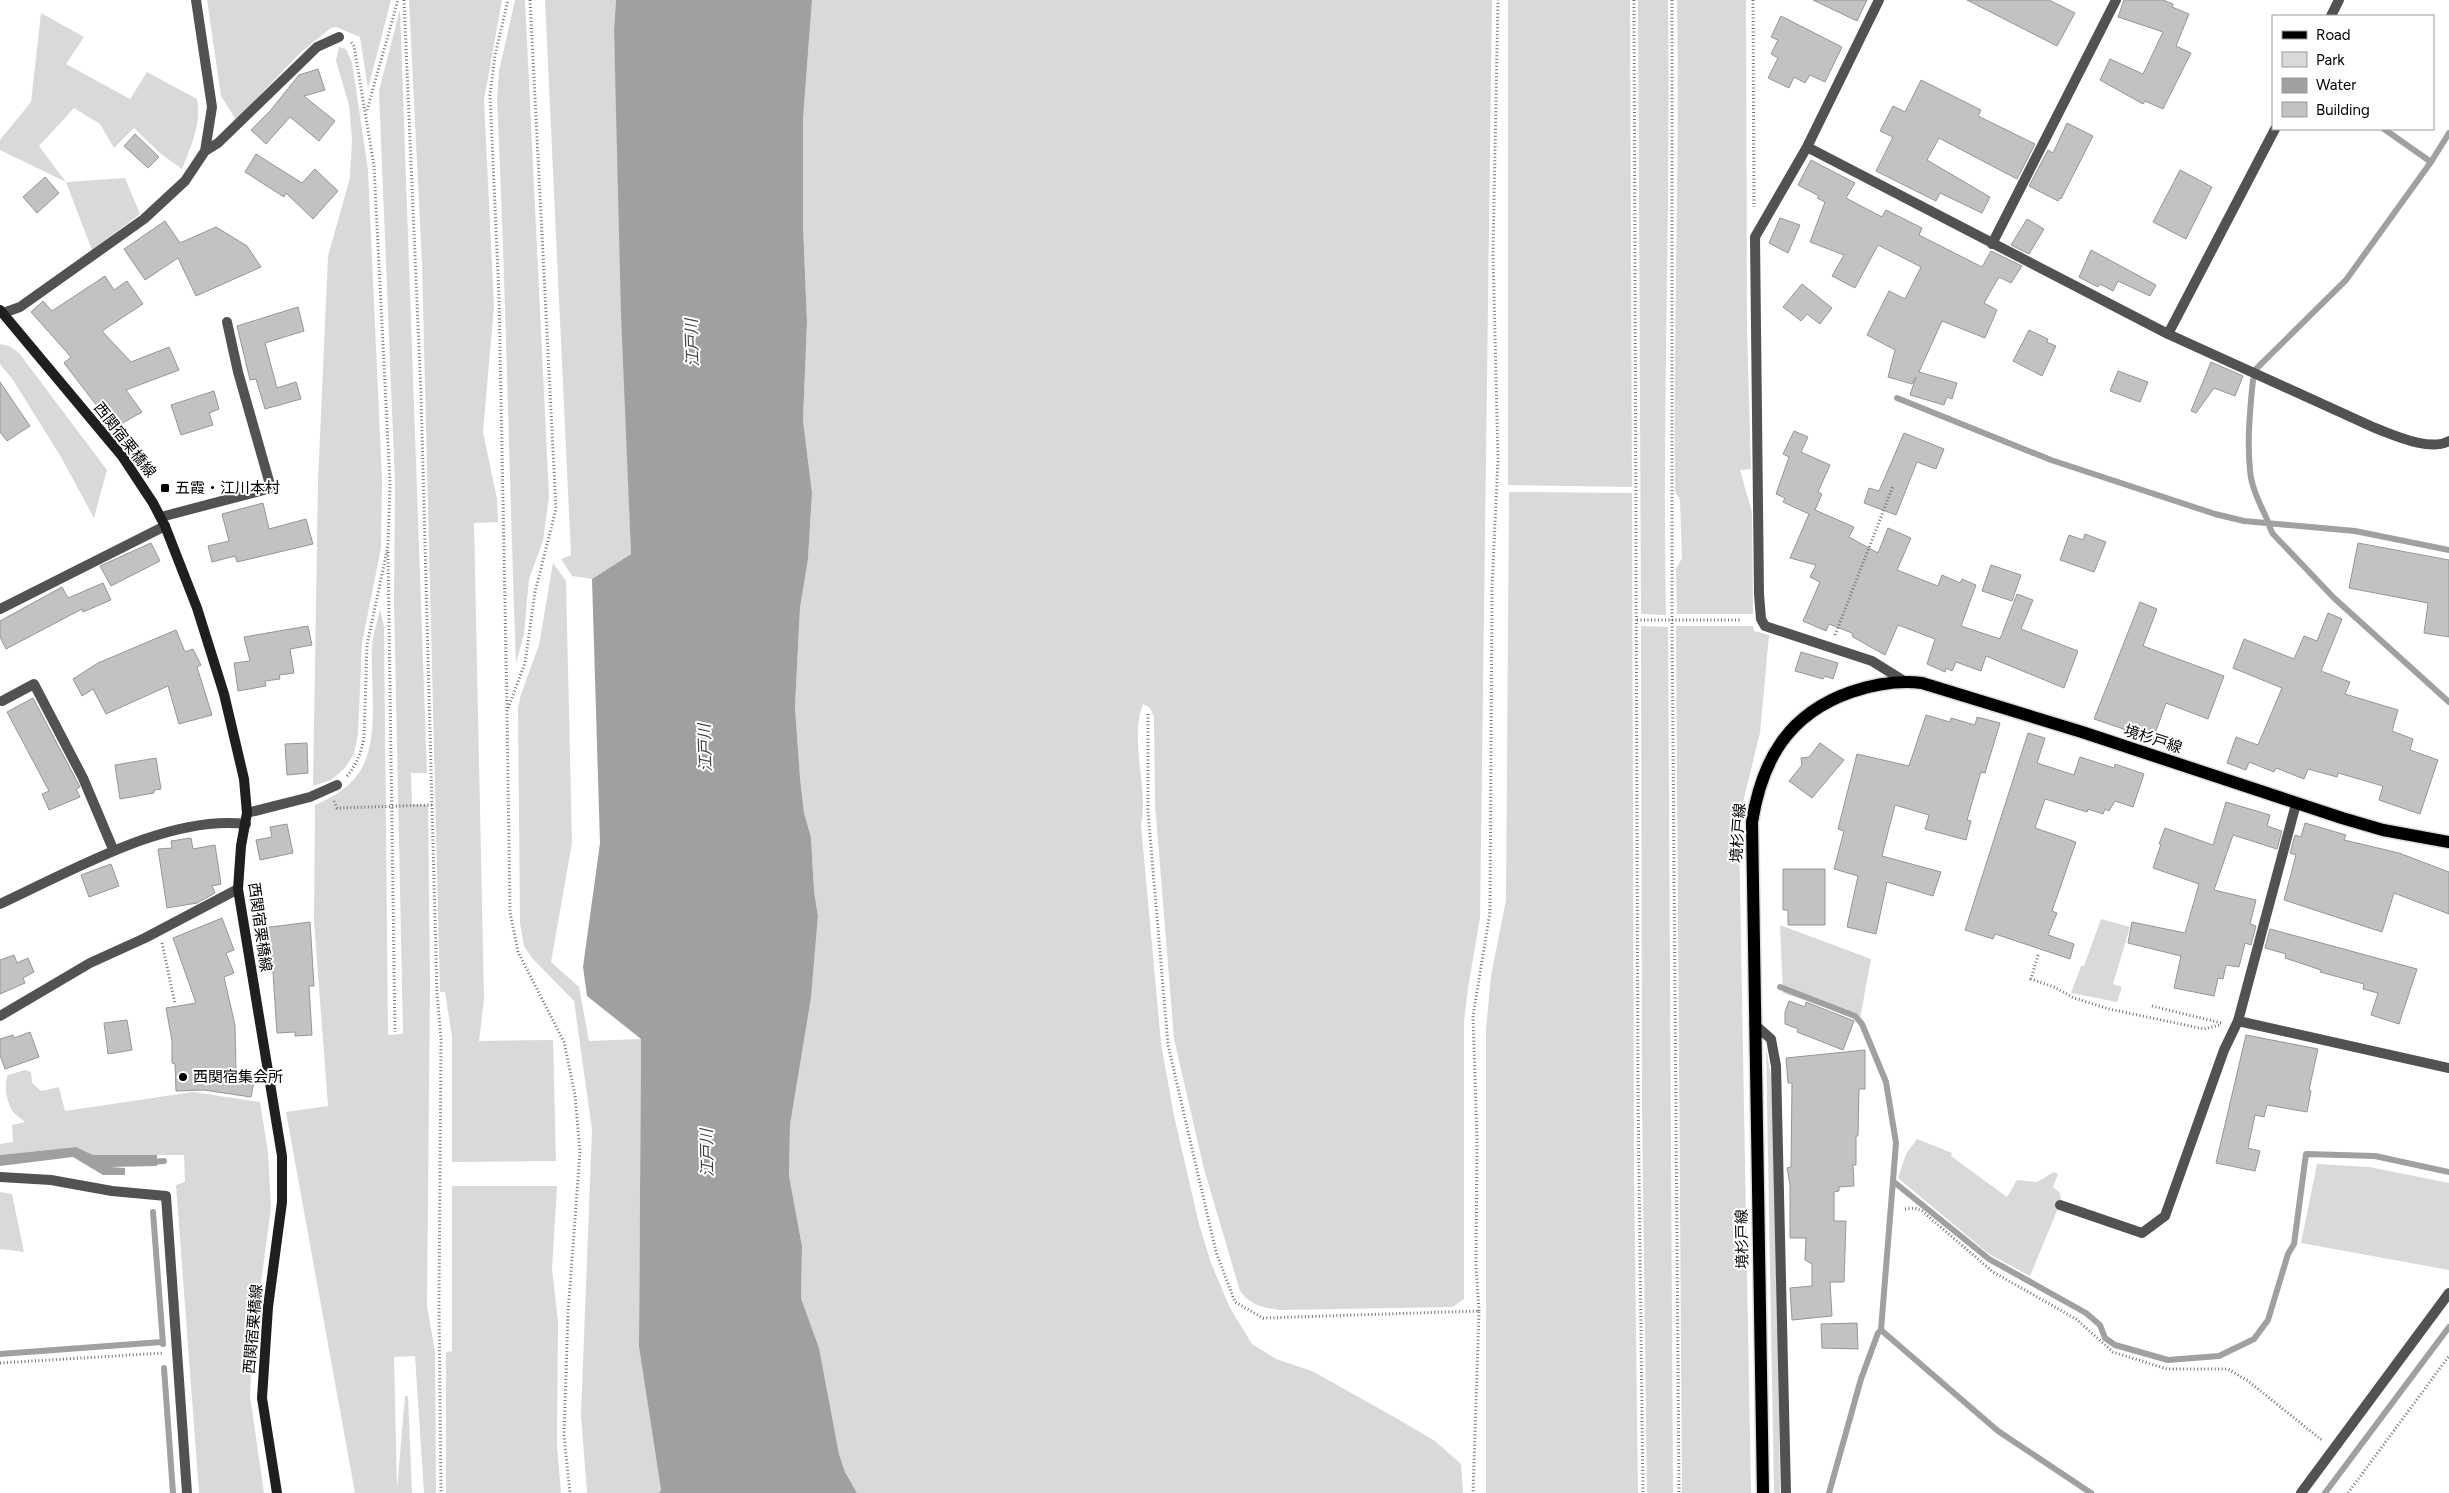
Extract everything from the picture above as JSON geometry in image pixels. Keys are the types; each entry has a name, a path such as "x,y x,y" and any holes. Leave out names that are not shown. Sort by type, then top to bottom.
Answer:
{"main road":[{"name":"西関宿栗橋線","path":"2,312 122,456 163,522 197,608 224,694 244,779 247,813 241,846 238,889 282,1156 282,1202 267,1315 262,1398 277,1493"},
{"name":"境杉戸線","path":"1763,1493 1752,822 1765,770 1785,736 1796,724 1817,708 1862,688 1904,681 1948,690 2296,804 2383,830 2449,842"}],"street":[{"path":"196,0 212,107 205,152"},
{"path":"1878,0 1807,147 1756,237 1755,341 1760,619 1765,626 1872,661 1904,681"},
{"path":"1992,244 2116,0"},
{"path":"2332,15 2339,0"},
{"path":"2,312 20,307 144,220 185,181 205,152 218,143 317,47 339,37"},
{"path":"2168,334 2274,130"},
{"path":"1807,147 2168,334 2375,428 2409,440 2443,444 2449,441"},
{"path":"0,609 163,522 271,488 238,372 227,322"},
{"path":"2,701 34,684 83,778 113,849"},
{"path":"247,813 310,797 337,785"},
{"path":"2060,1205 2078,1213 2085,1212 2142,1233 2165,1216 2224,1050 2238,1021 2296,804"},
{"path":"0,904 113,849 170,832 225,821 246,824"},
{"path":"0,1016 90,963 160,930 238,889"},
{"path":"2238,1021 2449,1068"},
{"path":"1754,1024 1771,1038 1776,1066 1786,1493"},
{"path":"0,1177 51,1180 112,1191 166,1196 187,1493"},
{"path":"2301,1493 2449,1293"}],"path":[{"path":"367,111 398,0"},
{"path":"404,0 421,394 437,993 441,1039 439,1295 441,1493"},
{"path":"508,0 495,55 490,95 499,296 508,711 510,912 518,952 564,1042 574,1095 580,1152 568,1313 564,1425 570,1493"},
{"path":"508,711 525,663 535,592 556,508 530,0"},
{"path":"1473,1493 1480,1311 1476,1266 1477,1140 1473,1016 1490,912 1492,587 1498,460 1493,253 1498,0"},
{"path":"1634,0 1642,1493"},
{"path":"1672,0 1672,620 1678,1493"},
{"path":"1753,0 1756,237"},
{"path":"339,37 349,40 354,46 367,111 374,166 390,484 388,546 395,1032"},
{"path":"1830,647 1893,486"},
{"path":"337,785 354,767 362,751 367,645 388,546"},
{"path":"1637,620 1742,620"},
{"path":"1148,714 1148,812 1168,1046 1216,1252 1235,1302 1263,1318 1480,1311"},
{"path":"327,789 337,808 432,805"},
{"path":"160,930 175,1004"},
{"path":"2038,955 2031,979 2054,987 2074,998 2109,1009 2204,1029 2226,1024 2152,1006"},
{"path":"1905,1209 1915,1208 1922,1211 1993,1272 2076,1319 2113,1352 2167,1369 2228,1369 2248,1381 2333,1449"},
{"path":"0,1363 177,1352"},
{"path":"2348,1493 2449,1356"}],"green space":[{"path":"207,0 391,0 368,89 360,37 336,27 331,28 301,52 236,120 221,96"},
{"path":"409,0 502,0 484,100 494,306 483,432 497,499 498,522 474,523 484,999 479,1041 553,1040 556,1161 452,1162 452,1037 445,992 440,992 422,263"},
{"path":"515,0 525,0 549,497 543,541 529,579 524,634 516,664 497,100 499,71"},
{"path":"545,0 616,0 614,30 631,554 592,579 572,576 561,559 571,555"},
{"path":"812,0 1492,0 1480,918 1464,1022 1464,1299 1453,1307 1279,1310 1252,1302 1240,1291 1204,1169 1174,1039 1155,804 1154,717 1150,708 1143,704 1139,718 1138,734 1143,797 1141,825 1161,1043 1174,1116 1199,1224 1211,1263 1230,1308 1252,1344 1276,1359 1312,1371 1435,1441 1461,1464 1463,1493 857,1493 845,1472 839,1454 819,1348 801,1298 802,1246 789,1177 790,1125 811,998 818,916 814,891 811,837 804,813 800,778 795,707 800,608 808,559 812,493 803,420 807,322 803,225 803,119"},
{"path":"1508,0 1630,0 1632,487 1508,485"},
{"path":"1638,0 1668,0 1669,77 1665,461 1666,615 1641,614"},
{"path":"1677,0 1746,0 1747,329 1751,469 1740,470 1752,512 1753,614 1677,614 1676,569 1682,558 1680,500 1675,491 1678,123"},
{"path":"400,9 427,773 411,773 412,804 428,805 430,984 427,1306 435,1351 436,1493 424,1493 415,1356 394,1357 397,1489 405,1396 408,1396 412,1493 355,1493 286,1112 328,1106 314,921 315,805 344,789 354,779 365,761 370,746 373,713 372,647 380,609 384,627 388,1035 403,1034 394,601 395,484 379,91"},
{"path":"41,13 84,37 66,64 130,99 147,72 197,99 197,126 182,169 161,154 134,128 114,148 100,124 74,108 39,146 66,182 0,150 0,140 31,102"},
{"path":"339,47 346,49 352,62 368,170 382,480 381,548 362,643 358,734 354,754 345,768 331,780 313,786 318,482 328,256 350,178 352,139 349,105 336,61"},
{"path":"125,178 140,214 92,250 66,182"},
{"path":"0,344 9,346 19,353 107,470 94,518 61,457 13,380 0,364"},
{"path":"1509,492 1632,493 1634,1171 1638,1493 1486,1493 1486,1029 1491,976 1506,900"},
{"path":"553,563 566,581 572,843 551,962 579,987 589,1041 641,1039 639,1347 661,1490 659,1493 587,1493 581,1415 592,1130 574,1001 532,958 524,946 520,923 518,708 521,694 539,645"},
{"path":"1641,626 1668,627 1673,1493 1647,1493 1642,1105"},
{"path":"1676,626 1753,626 1754,631 1769,635 1760,733 1742,806 1739,832 1751,1493 1682,1493"},
{"path":"2101,919 2130,927 2113,984 2122,987 2117,1002 2071,993 2081,966 2084,966"},
{"path":"1780,925 1871,959 1860,1019 1783,993"},
{"path":"1766,1047 1771,1077 1776,1194 1780,1493 1774,1493"},
{"path":"25,1070 31,1072 32,1083 41,1091 59,1087 65,1111 193,1092 260,1102 268,1152 271,1208 252,1349 250,1396 264,1493 199,1493 176,1185 185,1182 184,1155 93,1155 76,1147 0,1155 0,1144 13,1142 12,1125 25,1122 15,1114 8,1101 6,1084 8,1075"},
{"path":"1917,1139 1952,1153 1951,1156 2007,1197 2017,1180 2037,1182 2054,1172 2058,1174 2053,1187 2060,1193 2061,1201 2030,1276 1989,1254 1898,1178 1906,1154"},
{"path":"2317,1164 2369,1167 2449,1183 2449,1270 2301,1243"},
{"path":"452,1186 557,1186 552,1269 558,1322 557,1445 561,1493 446,1493 446,1352 452,1351"},
{"path":"0,1192 12,1194 24,1252 0,1249"}],"water":[{"name":"江戸川","path":"616,0 812,0 803,119 803,225 807,322 803,420 812,493 808,559 800,608 795,707 800,778 804,813 811,837 814,891 818,916 811,998 790,1125 789,1176 802,1246 801,1298 819,1348 839,1454 845,1472 857,1493 659,1493 661,1490 639,1347 641,1039 587,996 583,967 600,843 592,579 631,554 621,314 614,30"},
{"path":"76,1147 93,1155 157,1155 157,1166 110,1167 125,1168 125,1175 103,1175 73,1157 0,1166 0,1155"}],"building":[{"path":"1813,0 1867,0 1857,21"},
{"path":"1967,0 2049,0 2075,13 2057,46"},
{"path":"2124,0 2163,0 2173,4 2172,7 2189,14 2176,46 2191,53 2163,109 2145,101 2143,104 2100,80 2110,59 2143,74 2163,32 2118,17"},
{"path":"1781,16 1842,47 1825,82 1810,75 1805,83 1794,77 1789,88 1768,78 1778,58 1771,54 1778,40 1771,37"},
{"path":"318,69 325,90 304,96 335,121 319,141 290,117 266,144 251,130 270,111 299,75"},
{"path":"1921,80 1981,110 1978,116 2035,144 2017,179 1939,138 1927,160 1990,197 1982,213 1940,193 1936,201 1876,171 1893,137 1880,131 1893,106 1905,112"},
{"path":"2067,123 2093,136 2061,199 2058,201 2029,186 2048,150 2053,153"},
{"path":"135,134 159,157 148,168 124,146"},
{"path":"256,154 302,183 315,169 338,191 313,219 286,193 284,197 245,172"},
{"path":"1811,160 1855,183 1846,198 1882,217 1886,210 1922,228 1919,235 1982,267 1991,251 2022,266 2011,283 1999,277 1984,303 1997,310 1985,338 1942,321 1919,372 1957,383 1952,399 1947,397 1944,405 1910,395 1916,377 1912,384 1888,377 1895,350 1867,335 1889,291 1905,299 1921,267 1878,245 1855,288 1832,276 1844,255 1810,242 1825,202 1817,198 1819,196 1798,185"},
{"path":"2180,170 2212,187 2186,239 2153,222"},
{"path":"45,177 59,193 37,213 23,197"},
{"path":"1780,218 1800,225 1788,253 1769,243"},
{"path":"2027,219 2044,229 2029,254 2011,245"},
{"path":"165,221 180,243 216,227 247,246 261,267 196,296 178,258 145,280 124,249"},
{"path":"2091,250 2156,285 2150,296 2118,281 2113,291 2100,284 2098,287 2079,277"},
{"path":"105,276 114,290 127,281 143,304 102,331 131,362 169,347 179,370 126,390 142,412 114,428 64,363 71,357 31,312 43,301 52,311"},
{"path":"1802,284 1832,308 1820,324 1807,314 1801,321 1783,307"},
{"path":"298,307 304,331 265,343 277,388 296,382 301,399 265,409 256,379 250,380 237,326"},
{"path":"2029,330 2048,339 2047,342 2056,346 2042,376 2013,361"},
{"path":"2211,362 2243,376 2235,396 2214,388 2196,413 2191,411"},
{"path":"2118,371 2148,382 2140,402 2110,391"},
{"path":"0,382 30,426 7,441 0,432"},
{"path":"214,391 219,409 209,413 213,425 181,435 171,405"},
{"path":"1794,431 1808,437 1801,452 1830,465 1818,492 1822,494 1815,510 1854,527 1849,537 1878,553 1888,528 1911,538 1897,570 1938,586 1942,575 1960,583 1962,579 1976,585 1961,626 2000,639 2017,594 2033,600 2021,629 2078,651 2064,688 1986,656 1981,671 1956,662 1952,671 1946,668 1945,672 1927,664 1935,639 1898,625 1885,655 1853,637 1852,633 1829,624 1826,631 1803,621 1820,582 1810,577 1816,565 1790,558 1809,514 1783,502 1785,498 1776,494 1789,457 1783,454"},
{"path":"1904,433 1944,449 1936,469 1917,462 1896,515 1864,503 1869,488 1879,491"},
{"path":"263,503 269,529 306,519 313,544 237,562 235,556 212,562 208,546 229,541 222,514"},
{"path":"2085,534 2106,542 2094,572 2060,560 2069,535 2083,540"},
{"path":"151,543 160,561 111,586 100,566"},
{"path":"2358,543 2449,560 2449,637 2424,633 2428,603 2349,588"},
{"path":"1991,565 2021,575 2012,601 1982,591"},
{"path":"103,583 111,600 83,612 82,609 6,649 0,637 0,621 62,587 68,598"},
{"path":"2140,602 2157,609 2143,646 2224,676 2208,719 2166,703 2153,739 2094,719"},
{"path":"2328,613 2342,619 2321,671 2350,682 2345,694 2398,710 2392,731 2413,739 2410,750 2438,760 2420,814 2379,800 2383,786 2338,773 2337,777 2308,769 2304,779 2276,768 2274,772 2249,762 2246,770 2227,763 2236,737 2258,745 2282,688 2233,668 2244,639 2294,659 2304,636 2317,641"},
{"path":"308,626 312,645 290,649 294,673 279,675 280,679 265,681 266,686 238,691 234,663 250,661 244,637"},
{"path":"176,630 185,652 193,649 201,665 197,667 212,715 179,724 168,686 106,714 93,689 82,696 73,679 98,663"},
{"path":"1801,652 1838,663 1833,679 1825,676 1823,679 1795,671"},
{"path":"33,698 80,787 76,789 80,797 49,810 42,794 49,791 7,712"},
{"path":"1926,715 1950,722 1951,718 1975,725 1977,717 2000,723 1985,773 1981,772 1967,820 1971,821 1966,840 1925,829 1929,815 1895,805 1882,856 1941,872 1933,896 1887,882 1876,934 1847,927 1858,876 1834,869 1844,831 1838,829 1857,754 1909,766"},
{"path":"2028,733 2045,738 2037,763 2074,775 2080,757 2114,768 2115,764 2144,774 2133,807 2115,801 2109,811 2105,809 2103,814 2088,809 2087,812 2045,799 2035,828 2076,842 2052,911 2057,913 2048,935 2074,944 2070,959 1995,934 1993,939 1965,930"},
{"path":"307,743 308,773 287,775 285,744"},
{"path":"1820,743 1844,760 1812,798 1789,781 1802,765 1801,758 1809,757"},
{"path":"156,758 161,789 154,790 154,793 120,799 115,765"},
{"path":"2226,802 2270,815 2267,826 2282,831 2277,849 2233,835 2214,890 2256,900 2250,924 2256,926 2251,945 2245,943 2239,967 2226,965 2223,979 2218,978 2214,996 2174,988 2181,956 2128,943 2132,922 2185,933 2199,884 2153,868 2161,844 2159,844 2165,828 2213,845"},
{"path":"2305,823 2346,835 2344,840 2399,853 2449,872 2449,914 2394,893 2382,932 2284,900 2296,855 2290,853 2295,835 2301,837"},
{"path":"287,824 293,853 260,860 256,840 272,837 270,827"},
{"path":"191,838 193,849 215,845 221,884 212,886 215,893 197,903 167,908 158,849 172,848 171,841"},
{"path":"111,864 119,886 89,897 81,875"},
{"path":"1783,869 1825,869 1825,925 1788,925 1788,910 1783,910"},
{"path":"222,918 234,950 226,953 234,973 224,977 235,1025 236,1071 255,1076 251,1097 204,1090 176,1091 175,1064 172,1063 172,1041 166,1008 196,1003 173,938"},
{"path":"310,922 314,986 309,986 312,1035 295,1036 295,1032 277,1033 271,943 266,944 263,928"},
{"path":"2270,929 2417,969 2399,1024 2371,1015 2378,993 2363,989 2364,984 2320,972 2321,970 2285,958 2286,954 2265,948"},
{"path":"14,955 17,963 28,958 34,972 23,978 25,983 0,994 0,960"},
{"path":"1789,1001 1805,1007 1806,1002 1854,1021 1843,1050 1797,1032 1798,1029 1785,1024 1785,1012"},
{"path":"127,1020 132,1050 108,1054 104,1023"},
{"path":"30,1032 39,1057 5,1069 0,1055 0,1039 13,1035 14,1038"},
{"path":"2246,1035 2318,1049 2309,1090 2311,1091 2307,1112 2267,1105 2264,1117 2255,1115 2248,1148 2260,1151 2255,1171 2216,1163"},
{"path":"1865,1050 1865,1089 1859,1089 1856,1165 1853,1165 1854,1186 1839,1187 1839,1191 1834,1192 1834,1221 1846,1221 1844,1282 1830,1282 1832,1316 1792,1320 1790,1288 1812,1286 1812,1264 1805,1260 1806,1238 1790,1238 1790,1184 1787,1168 1791,1167 1792,1083 1788,1083 1786,1058"},
{"path":"1857,1323 1858,1349 1822,1348 1821,1324"}],"waterway":[{"path":"2256,369 2346,280 2431,162 2385,130"},
{"path":"2431,162 2449,133"},
{"path":"2253,380 2249,436 2251,476 2256,494 2273,534 2334,598 2449,702"},
{"path":"1897,398 2051,460 2215,514 2244,521 2355,531 2449,550"},
{"path":"1780,987 1855,1016 1862,1024 1886,1082 1896,1143 1881,1330 1998,1431 2091,1493"},
{"path":"1894,1182 1989,1259 2086,1313 2100,1325 2105,1338 2115,1345 2168,1360 2219,1356 2254,1339 2268,1320 2288,1254 2294,1244 2306,1154 2375,1156 2449,1172"},
{"path":"150,1162 164,1161"},
{"path":"153,1212 163,1344"},
{"path":"2325,1493 2449,1327"},
{"path":"1829,1493 1861,1379 1878,1333 1881,1330"},
{"path":"0,1354 162,1342"},
{"path":"164,1368 173,1493"}],"place":[{"name":"五霞・江川本村","path":"165,488"},
{"name":"西関宿集会所","path":"183,1077"}]}
